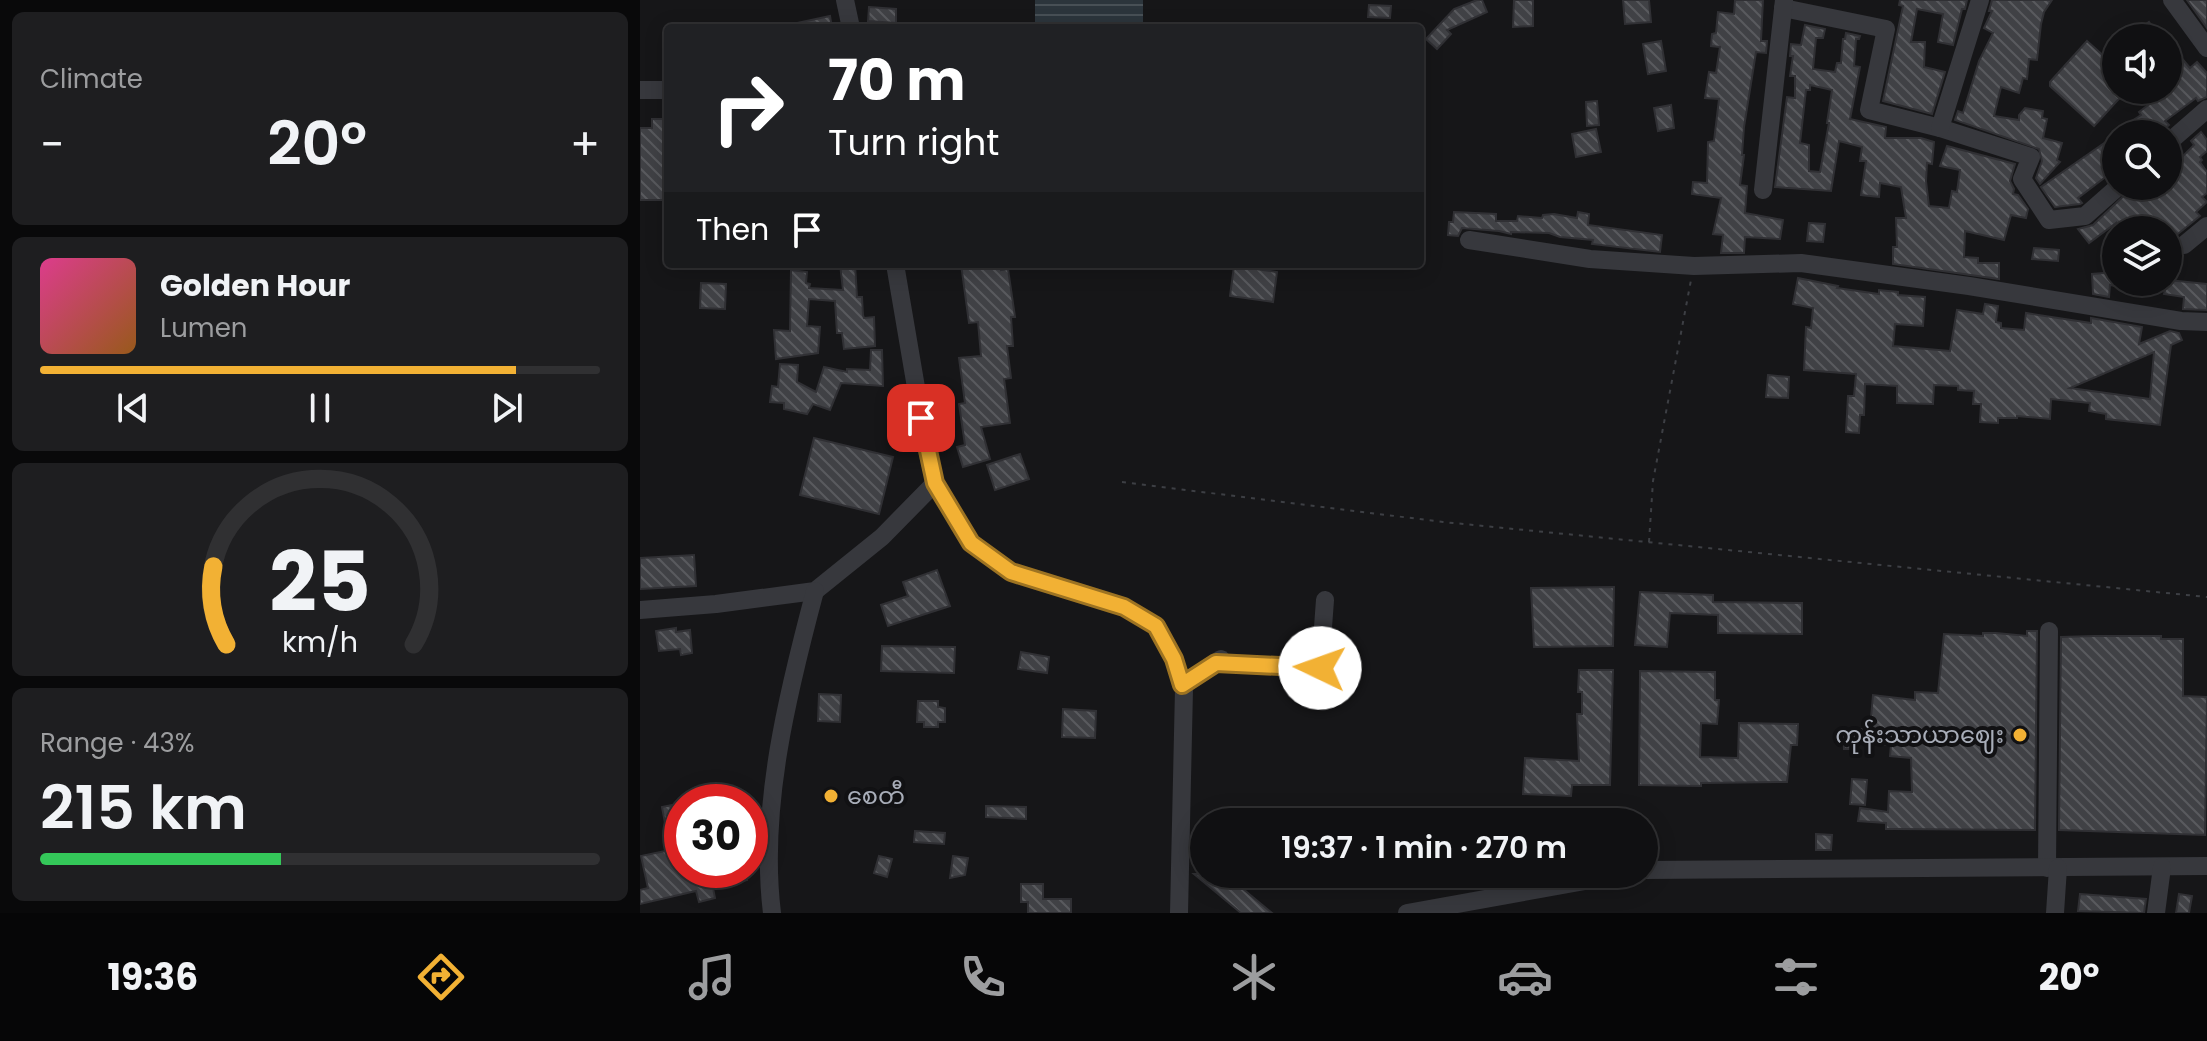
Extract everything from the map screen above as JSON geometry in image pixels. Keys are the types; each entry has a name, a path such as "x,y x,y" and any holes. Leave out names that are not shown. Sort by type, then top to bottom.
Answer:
{"street":[{"path":"845,0 850,24"},
{"path":"1940,128 1980,0"},
{"path":"2172,0 2207,48"},
{"path":"1763,190 1784,4 1886,29 1869,110 1940,128 2031,157 2022,179 2049,220 2085,216 2103,200"},
{"path":"640,90 664,90"},
{"path":"2182,131 2207,109"},
{"path":"2184,245 2207,226"},
{"path":"1469,240 1590,259 1694,266 1801,263 1969,286 2181,321 2207,322"},
{"path":"896,268 935,483 971,543 1011,572 1124,607 1156,626 1174,659 1182,685 1179,913"},
{"path":"640,610 729,603 815,591 882,537 935,483"},
{"path":"772,913 768,862 778,753 790,684 815,591"},
{"path":"1182,685 1218,661 1320,668 1325,600"},
{"path":"2049,631 2055,913"},
{"path":"1658,870 2207,866"},
{"path":"2156,913 2162,867"},
{"path":"1407,913 1546,888"}],"path":[{"path":"1649,544 1653,481 1694,266"},
{"path":"1122,482 1649,544 2207,597"}],"shaded area":[{"path":"1035,0 1143,0 1143,24 1035,24"}],"building":[{"path":"1482,0 1487,12 1447,30 1451,34 1437,49 1426,39 1454,9"},
{"path":"1514,0 1533,0 1533,26 1513,27"},
{"path":"1623,0 1649,0 1651,22 1625,24"},
{"path":"1735,0 1763,0 1761,41 1767,41 1766,53 1756,52 1744,127 1740,185 1747,186 1745,213 1783,220 1780,239 1745,237 1744,253 1721,253 1723,235 1713,234 1721,198 1692,194 1693,182 1707,183 1708,142 1714,141 1719,99 1705,98 1709,72 1716,73 1720,47 1711,46 1712,34 1716,33 1718,12 1734,14"},
{"path":"1900,0 1967,0 1953,45 1938,42 1943,14 1917,9 1911,42 1925,42 1924,67 1945,72 1932,114 1883,101 1903,6 1899,5"},
{"path":"1992,0 2052,0 2041,24 2037,60 2029,59 2027,79 2023,78 2019,93 2001,87 1994,116 2019,120 2025,108 2043,111 2042,118 2047,119 2043,138 2062,143 2057,160 2060,162 2040,184 2036,178 2042,161 2039,149 1955,120 1958,111 1963,113 1979,61 1993,33 1984,28 1992,11 1989,11"},
{"path":"2187,0 2207,0 2207,28"},
{"path":"1369,5 1391,6 1390,18 1368,17"},
{"path":"869,7 896,9 896,23 868,21"},
{"path":"830,16 831,24 797,24"},
{"path":"1805,25 1825,29 1823,38 1816,38 1813,69 1835,72 1837,63 1841,63 1846,33 1860,36 1856,39 1854,66 1860,67 1850,119 1886,127 1885,138 1921,138 1934,142 1932,164 1927,163 1929,206 1949,208 1952,191 1957,192 1960,170 1940,166 1947,146 2015,164 2010,181 2013,194 2018,195 2028,209 2026,218 2011,215 2004,240 1965,231 1964,257 1978,258 1978,263 1999,263 1999,279 1893,264 1893,247 1897,247 1896,218 1906,218 1901,187 1880,183 1879,197 1861,195 1866,161 1860,161 1862,147 1839,141 1831,191 1775,187 1787,97 1795,98 1795,76 1790,76 1791,44 1801,45","holes":["1810,85 1832,90 1820,172 1809,171 1809,145 1800,143 1806,90 1810,90"]},
{"path":"1661,41 1666,71 1648,74 1643,44"},
{"path":"2087,41 2102,54 2102,104 2114,104 2094,126 2050,86 2050,82"},
{"path":"2182,59 2190,68 2197,62 2207,73 2207,97 2198,101 2196,98 2166,120 2133,120 2141,115 2139,112 2150,104 2182,104"},
{"path":"1597,101 1599,125 1587,126 1586,102"},
{"path":"1671,105 1674,128 1658,131 1654,108"},
{"path":"652,119 664,119 664,200 640,200 640,128 652,128"},
{"path":"1596,129 1601,152 1576,157 1572,134"},
{"path":"2201,132 2207,140 2207,151 2200,157 2200,162 2207,172 2207,193 2202,197 2207,202 2196,212 2200,216 2182,231 2182,216 2102,216 2119,200 2182,200 2182,157 2194,145 2191,141"},
{"path":"2102,145 2102,180 2078,198 2082,203 2055,207 2041,187"},
{"path":"1454,212 1496,214 1496,221 1517,221 1518,216 1542,218 1543,215 1554,214 1577,218 1578,212 1589,214 1588,225 1662,235 1660,252 1592,244 1593,240 1549,233 1511,234 1462,228 1458,236 1448,235"},
{"path":"2102,216 2102,233 2089,243 2078,229 2093,225"},
{"path":"1809,223 1825,224 1823,242 1807,241"},
{"path":"2034,248 2059,250 2058,261 2032,259"},
{"path":"840,268 855,268 857,297 862,297 864,318 874,317 875,346 844,349 842,333 837,333 835,301 809,299 807,326 820,327 818,353 776,359 774,330 790,331 791,270 807,272 809,288 843,290"},
{"path":"962,268 1008,269 1015,317 1011,317 1013,346 1007,346 1011,378 1004,379 1010,423 981,427 990,459 963,467 957,447 965,445 959,404 965,403 959,358 981,356 978,322 969,323"},
{"path":"1234,268 1277,272 1273,302 1230,296"},
{"path":"2102,273 2102,296 2093,294 2092,274"},
{"path":"1798,278 1837,288 1925,297 1923,326 1895,324 1893,346 1950,351 1957,310 1983,314 1985,304 1998,306 1996,322 2001,323 2001,328 2024,330 2026,313 2091,323 2091,318 2142,327 2139,344 2170,331 2179,333 2182,340 2171,345 2160,425 2106,419 2106,414 2089,411 2090,403 2051,399 2050,419 2017,416 1998,418 1998,423 1980,422 1981,404 1973,404 1974,391 1958,390 1958,386 1934,385 1933,404 1897,403 1897,386 1865,384 1864,415 1860,415 1859,433 1846,432 1848,396 1854,396 1856,374 1804,370 1806,327 1811,328 1813,308 1793,304","holes":["2154,352 2150,399 2070,388"]},
{"path":"2182,281 2207,284 2207,310 2183,309 2184,297 2177,296 2182,296"},
{"path":"701,283 726,284 725,309 700,308"},
{"path":"871,350 882,350 883,386 841,383 830,410 813,404 807,414 784,409 784,403 770,402 772,386 778,387 780,364 798,365 797,382 816,392 824,367 847,372 847,369 870,370"},
{"path":"1768,375 1789,377 1788,398 1766,397"},
{"path":"814,438 893,457 879,514 800,495"},
{"path":"1020,454 1029,479 995,490 987,465"},
{"path":"694,555 696,586 640,589 640,558"},
{"path":"937,570 950,606 888,626 881,605 908,596 903,582"},
{"path":"1614,587 1613,646 1534,647 1531,588"},
{"path":"1640,592 1713,595 1713,602 1802,603 1802,634 1718,633 1718,615 1670,613 1667,647 1635,645"},
{"path":"676,628 676,632 690,630 692,653 681,655 680,649 659,651 656,631"},
{"path":"2027,631 2037,631 2035,830 1886,829 1886,823 1858,821 1860,808 1888,812 1889,791 1912,792 1911,758 1890,756 1891,745 1854,742 1854,749 1844,749 1844,729 1870,729 1873,695 1915,700 1915,692 1938,693 1944,634 2027,636"},
{"path":"2061,637 2183,639 2183,696 2207,697 2205,835 2059,830"},
{"path":"882,646 955,647 954,673 881,671"},
{"path":"1021,652 1049,657 1047,673 1018,669"},
{"path":"1579,670 1613,670 1610,785 1572,785 1571,796 1523,794 1525,758 1579,761 1577,714 1582,714 1582,692 1578,692"},
{"path":"1640,671 1715,672 1715,700 1719,700 1717,724 1701,723 1700,757 1738,758 1739,723 1798,724 1797,745 1791,745 1787,782 1639,785"},
{"path":"819,694 841,695 840,722 818,721"},
{"path":"918,701 938,701 938,707 945,708 945,722 938,722 938,727 924,727 924,722 917,722"},
{"path":"1063,709 1096,711 1095,738 1062,737"},
{"path":"1852,779 1867,780 1865,805 1850,804"},
{"path":"986,806 1026,807 1026,819 986,817"},
{"path":"915,831 945,833 944,844 914,842"},
{"path":"1816,834 1832,835 1831,850 1816,850"},
{"path":"664,851 664,888 713,888 715,898 699,902 696,891 640,904 640,890 648,888 641,856"},
{"path":"879,856 892,859 887,877 874,873"},
{"path":"953,856 968,858 965,875 950,878"},
{"path":"1021,884 1043,884 1043,899 1071,899 1071,913 1028,913 1028,902 1021,902"},
{"path":"1211,888 1242,888 1272,913 1241,913"},
{"path":"2080,894 2146,899 2144,913 2078,911"},
{"path":"2179,894 2192,896 2189,913 2176,913"}],"place":[{"name":"ကုန်းသာယာဈေး","path":"2020,735"},
{"name":"စေတီ","path":"831,796"}],"route":[{"path":"921,418 935,483 971,543 1011,572 1124,607 1156,626 1174,659 1182,685 1216,663 1320,668"}]}
